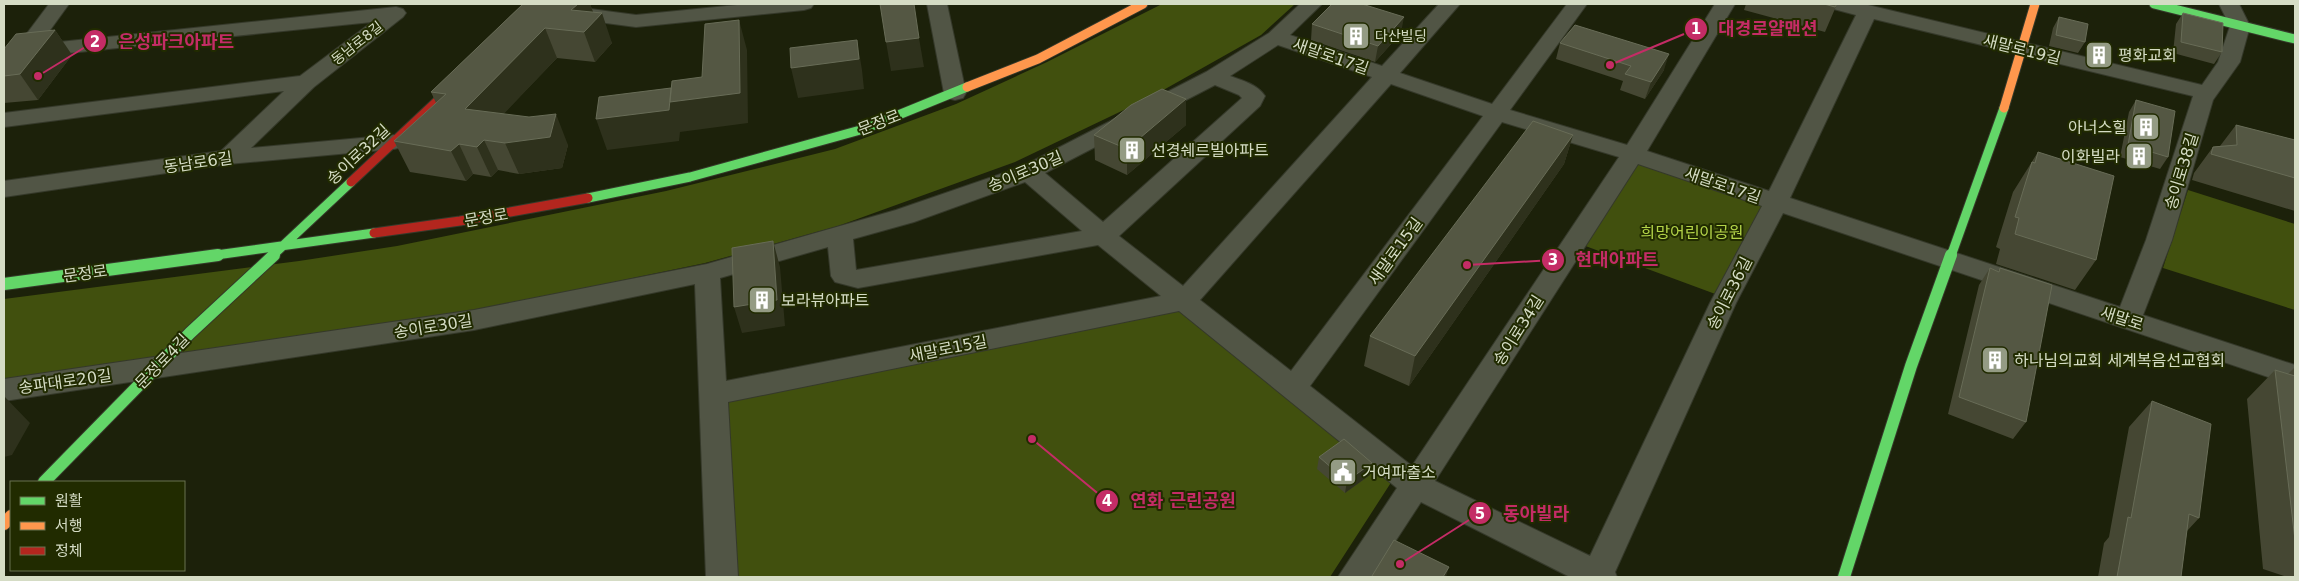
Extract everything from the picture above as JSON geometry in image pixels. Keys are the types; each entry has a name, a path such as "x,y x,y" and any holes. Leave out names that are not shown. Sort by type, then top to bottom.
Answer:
{"street":[{"path":"4,78 59,4"},
{"path":"650,19 664,4"},
{"path":"545,9 636,20 793,4"},
{"path":"938,4 955,93"},
{"name":"문정로","path":"4,284 460,221 613,194 690,177 826,141 955,93 1038,59 1143,4"},
{"name":"송이로30길","path":"156,368 474,320 707,273 905,216 1029,172 1214,77 1276,37 1312,4"},
{"name":"새말로17길","path":"1386,75 1450,4"},
{"path":"1496,113 1577,4"},
{"name":"송이로34길","path":"1354,577 1414,485 1469,406 1571,246 1633,154 1725,4"},
{"name":"새말로19길","path":"1837,4 2208,93"},
{"path":"1844,577 1859,525 1948,260 2024,50 2035,4"},
{"path":"2154,4 2295,38"},
{"path":"2229,4 2240,26"},
{"path":"24,52 401,8"},
{"name":"동남로8길","path":"228,157 306,82 401,8"},
{"name":"송이로36길","path":"1598,577 1724,303 1776,202 1868,11"},
{"name":"송이로38길","path":"2128,320 2159,240 2202,100 2229,62 2240,26"},
{"name":"새말로17길","path":"1276,37 1496,113 1633,154 1948,260"},
{"name":"송이로32길","path":"285,245 472,68"},
{"path":"1184,301 1386,75"},
{"path":"840,235 844,276 858,279 1102,236 1252,101 1254,96 1247,90 1214,77"},
{"path":"4,120 306,82"},
{"name":"새말로15길","path":"1293,388 1496,113"},
{"name":"동남로6길","path":"4,189 228,157 394,142"},
{"path":"1029,172 1102,236 1414,485 1598,577"},
{"name":"문정로4길","path":"45,481 190,332 285,245"},
{"name":"새말로","path":"1948,260 2295,376"},
{"path":"707,273 722,577"},
{"name":"새말로15길","path":"713,394 1184,301"},
{"name":"송파대로20길","path":"4,390 156,368"}],"green space":[{"path":"1162,4 1295,4 1261,35 1151,97 1015,162 838,226 705,263 469,312 4,380 4,299 299,261 397,246 666,191 835,149 956,104 1047,62"},
{"name":"희망어린이공원","path":"1633,160 1767,203 1718,295 1580,244"},
{"path":"2188,190 2295,224 2295,310 2163,268"},
{"path":"1177,309 1392,481 1330,577 729,577 722,398"}],"building":[{"path":"523,4 578,4 571,10 602,13 584,32 545,28 465,109 529,117 556,114 550,137 505,143 484,140 477,147 459,144 451,151 394,141 446,94 431,92"},
{"path":"880,4 914,4 919,38 886,42"},
{"path":"1332,4 1362,4 1404,17 1378,46 1312,24"},
{"path":"1824,4 1837,4 1835,7"},
{"path":"2183,13 2223,23 2222,52 2181,42"},
{"path":"2059,17 2088,24 2085,42 2056,35"},
{"path":"739,20 740,93 670,102 672,81 702,77 705,24"},
{"path":"1575,25 1669,54 1651,82 1625,74 1631,66 1560,43"},
{"path":"55,30 20,74 4,76 4,49 16,34"},
{"path":"857,40 859,59 791,68 790,48"},
{"path":"671,88 669,110 596,119 599,97"},
{"path":"1162,89 1186,99 1127,149 1094,135 1131,105"},
{"path":"2136,100 2175,111 2168,157 2128,145"},
{"path":"1533,121 1573,135 1415,356 1370,336"},
{"path":"2236,125 2295,140 2295,178 2211,154 2213,147 2237,145"},
{"path":"2038,152 2114,176 2096,260 2015,234 2019,218 2015,217 2032,162 2035,163"},
{"path":"773,241 777,300 734,307 732,248"},
{"name":"하나님의교회 세계복음선교협회","path":"1990,268 1999,272 2000,268 2052,285 2026,422 1959,397"},
{"path":"2275,370 2295,376 2295,540"},
{"path":"2152,401 2211,424 2199,518 2189,514 2181,577 2117,577 2128,517 2131,518"},
{"path":"1344,439 1372,463 1347,481 1319,457"},
{"path":"1394,540 1449,567 1443,577 1372,576"}],"traffic: fast":[{"path":"2154,4 2295,39"},
{"path":"588,198 690,177 864,129 967,87"},
{"path":"1844,577 1911,366 2004,108"},
{"path":"45,481 190,333 351,182"},
{"path":"4,284 374,233"}],"traffic: slow":[{"path":"967,87 1038,59 1143,4"},
{"path":"2004,108 2035,4"},
{"path":"4,524 10,517"}],"traffic: jam":[{"path":"351,182 463,77"},
{"path":"374,233 460,221 588,198"}],"place":[{"name":"다산빌딩","path":"1356,36"},
{"name":"평화교회","path":"2099,55"},
{"name":"대경로얄맨션","path":"1610,65"},
{"name":"은성파크아파트","path":"38,76"},
{"name":"아너스힐","path":"2146,127"},
{"name":"선경쉐르빌아파트","path":"1132,150"},
{"name":"이화빌라","path":"2139,156"},
{"name":"현대아파트","path":"1467,265"},
{"name":"보라뷰아파트","path":"762,300"},
{"name":"하나님의교회 세계복음선교협회","path":"1995,360"},
{"name":"연화 근린공원","path":"1032,439"},
{"name":"거여파출소","path":"1343,472"},
{"name":"동아빌라","path":"1400,564"}]}
